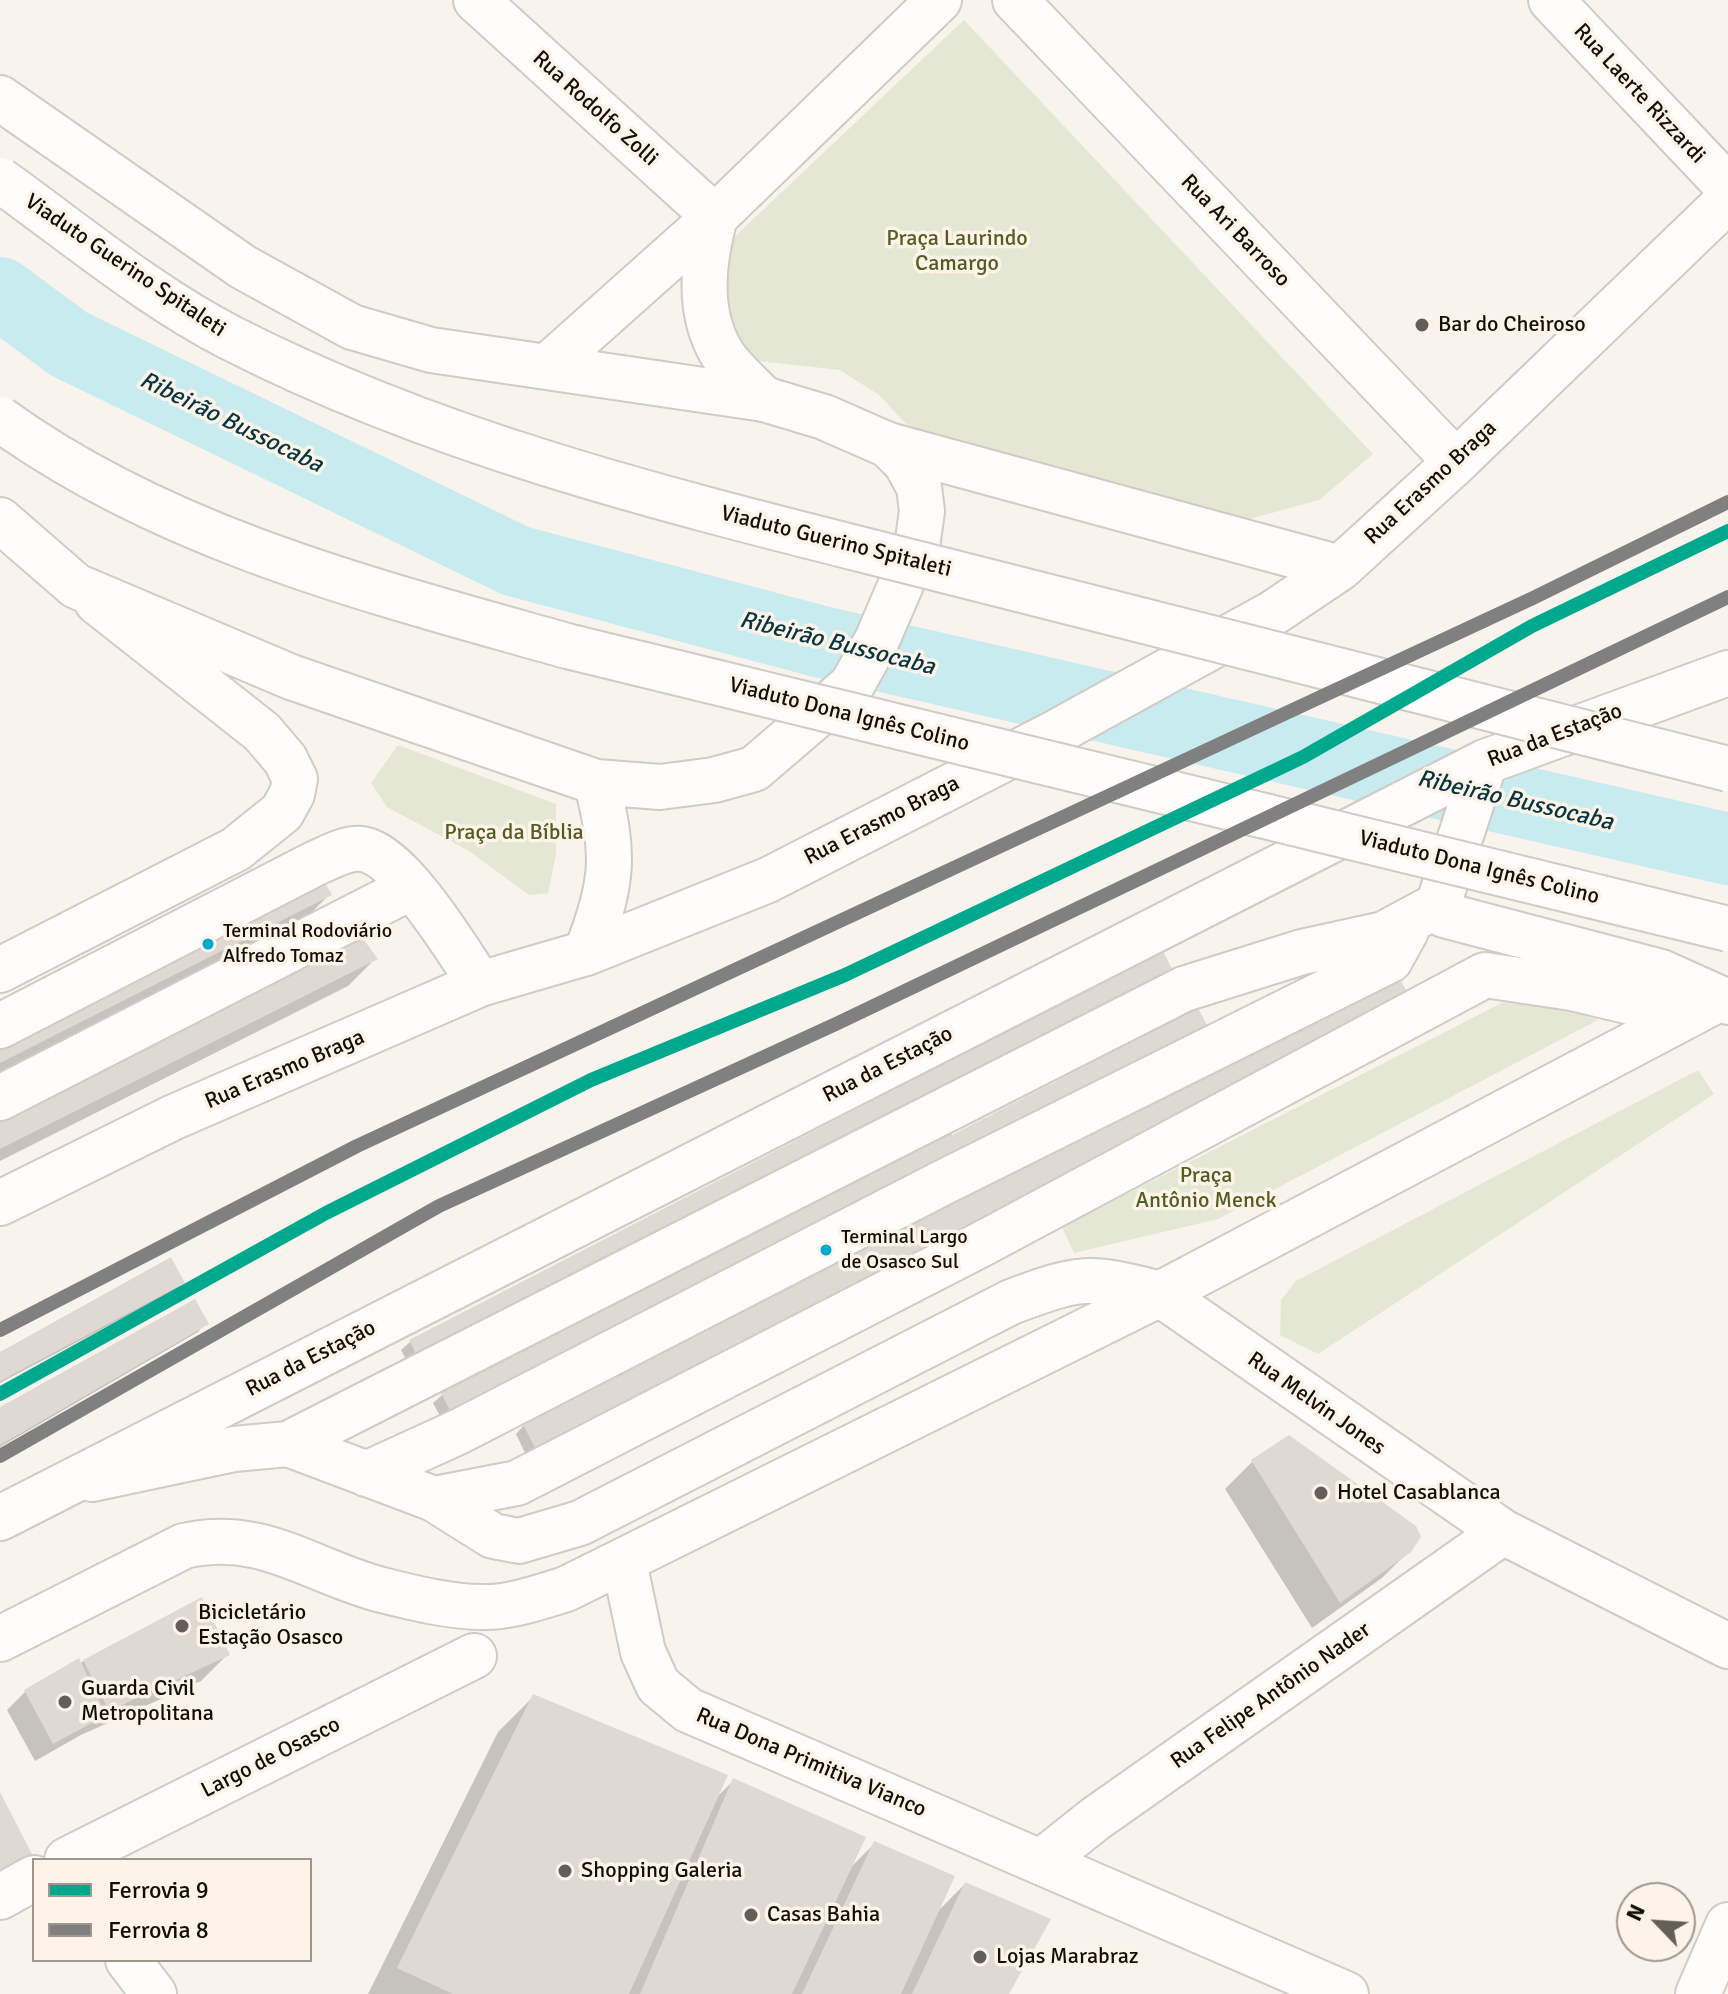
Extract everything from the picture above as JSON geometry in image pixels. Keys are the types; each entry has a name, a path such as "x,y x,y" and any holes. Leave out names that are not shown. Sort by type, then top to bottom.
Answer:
{"main road":[{"name":"Rua Rodolfo Zolli","path":"476,0 715,217"},
{"path":"548,366 715,217 939,0"},
{"name":"Rua Ari Barroso","path":"1015,0 1456,462"},
{"name":"Rua Laerte Rizzardi","path":"1551,0 1728,187"},
{"path":"0,98 243,267 352,327 431,350 764,399 824,417 888,445 1340,568"},
{"name":"Viaduto Guerino Spitaleti","path":"0,180 149,287 224,334 305,373 482,443 761,524 1728,769"},
{"name":"Rua Erasmo Braga","path":"0,1203 174,1117 480,984 586,953 768,880 1076,722 1273,613 1340,568 1456,462 1728,200"},
{"path":"715,217 703,274 708,321 722,354 764,399"},
{"name":"Viaduto Dona Ignês Colino","path":"0,419 49,455 113,491 172,517 313,570 448,612 567,646 1728,929"},
{"path":"76,586 291,677 596,782 660,787 714,780 754,769 793,738 867,659 917,547 922,511 919,487 906,463 888,445"},
{"path":"0,520 76,586 262,732 285,759 295,779 282,812 236,849 0,970"},
{"name":"Rua da Estação","path":"62,1487 1416,797 1479,777 1728,673"},
{"path":"366,1474 458,1432 944,1182 1390,960 1425,912 1479,777"},
{"path":"586,953 606,903 610,857 609,826 596,782"},
{"path":"0,1026 314,864 349,850 371,852 412,887 480,984"},
{"path":"0,1098 412,887"},
{"path":"0,1518 62,1487 234,1449 288,1444 1184,989 1302,952 1360,942 1425,912 1661,972 1724,993"},
{"path":"434,1499 517,1483 980,1245 1485,975 1572,988 1635,1003 1724,993"},
{"path":"0,1639 184,1546 214,1539 245,1542 287,1553 378,1589 482,1607 566,1589 1160,1294 1724,993"},
{"path":"288,1444 434,1499 493,1536 519,1541 580,1523 1011,1302 1068,1281 1102,1279 1160,1294"},
{"name":"Rua Melvin Jones","path":"1160,1294 1503,1532 1728,1646"},
{"name":"Rua Felipe Antônio Nader","path":"1041,1862 1095,1819 1503,1532"},
{"name":"Rua Dona Primitiva Vianco","path":"624,1562 643,1652 658,1685 688,1710 1346,1994"},
{"name":"Largo de Osasco","path":"71,1858 474,1656"},
{"path":"0,1897 32,1879"},
{"path":"1698,1994 1728,1925"},
{"path":"130,1962 154,1994"}],"green space":[{"name":"Praça Laurindo Camargo","path":"964,20 1373,454 1319,500 1224,526 922,441 879,395 840,370 758,361 741,349 718,286 730,241"},
{"name":"Praça da Bíblia","path":"398,745 556,804 556,855 548,893 529,895 469,851 387,807 371,783"},
{"name":"Praça Antônio Menck","path":"1502,1003 1558,1006 1598,1020 1218,1219 1074,1253 1062,1227"},
{"path":"1698,1070 1714,1094 1318,1354 1280,1335 1281,1300 1296,1281"}],"building":[{"name":"Terminal Rodoviário Alfredo Tomaz","path":"320,873 332,895 0,1063 0,1036"},
{"name":"Terminal Rodoviário Alfredo Tomaz","path":"361,936 378,959 0,1149 0,1113"},
{"path":"1163,951 1174,973 945,1117 952,1135 1198,1008 1210,1031 1397,973 1411,1000 536,1450 523,1424 940,1209 932,1193 458,1426 441,1393 910,1151 423,1368 409,1340"},
{"path":"171,1257 185,1283 0,1381 0,1352"},
{"path":"195,1299 209,1324 0,1445 0,1407"},
{"name":"Hotel Casablanca","path":"1289,1435 1416,1526 1421,1537 1411,1552 1340,1603 1251,1460"},
{"name":"Bicicletário Estação Osasco","path":"202,1597 230,1655 109,1711 83,1660"},
{"name":"Guarda Civil Metropolitana","path":"79,1658 106,1715 53,1744 24,1690"},
{"name":"Shopping Galeria","path":"533,1694 728,1775 629,1994 453,1994 397,1968"},
{"name":"Casas Bahia","path":"733,1778 866,1837 792,1994 640,1994"},
{"path":"0,1792 34,1858 0,1876"},
{"path":"874,1841 955,1876 901,1994 802,1994"},
{"name":"Lojas Marabraz","path":"965,1882 1051,1919 1009,1994 912,1994"}],"waterway":[{"name":"Ribeirão Bussocaba","path":"0,293 69,344 516,561 822,642 1728,849"}],"rail line":[{"name":"8","path":"0,1330 357,1146 1533,598 1728,502"},
{"name":"9","path":"0,1394 326,1213 591,1080 845,975 1303,757 1532,626 1728,531"},
{"name":"8","path":"0,1456 439,1206 838,1023 1728,597"}],"place":[{"name":"Bar do Cheiroso","path":"1422,325"},
{"name":"Terminal Rodoviário Alfredo Tomaz","path":"208,944"},
{"name":"Terminal Largo de Osasco Sul","path":"826,1250"},
{"name":"Hotel Casablanca","path":"1321,1493"},
{"name":"Bicicletário Estação Osasco","path":"182,1626"},
{"name":"Guarda Civil Metropolitana","path":"65,1702"},
{"name":"Shopping Galeria","path":"565,1871"},
{"name":"Casas Bahia","path":"751,1915"},
{"name":"Lojas Marabraz","path":"980,1957"}]}
